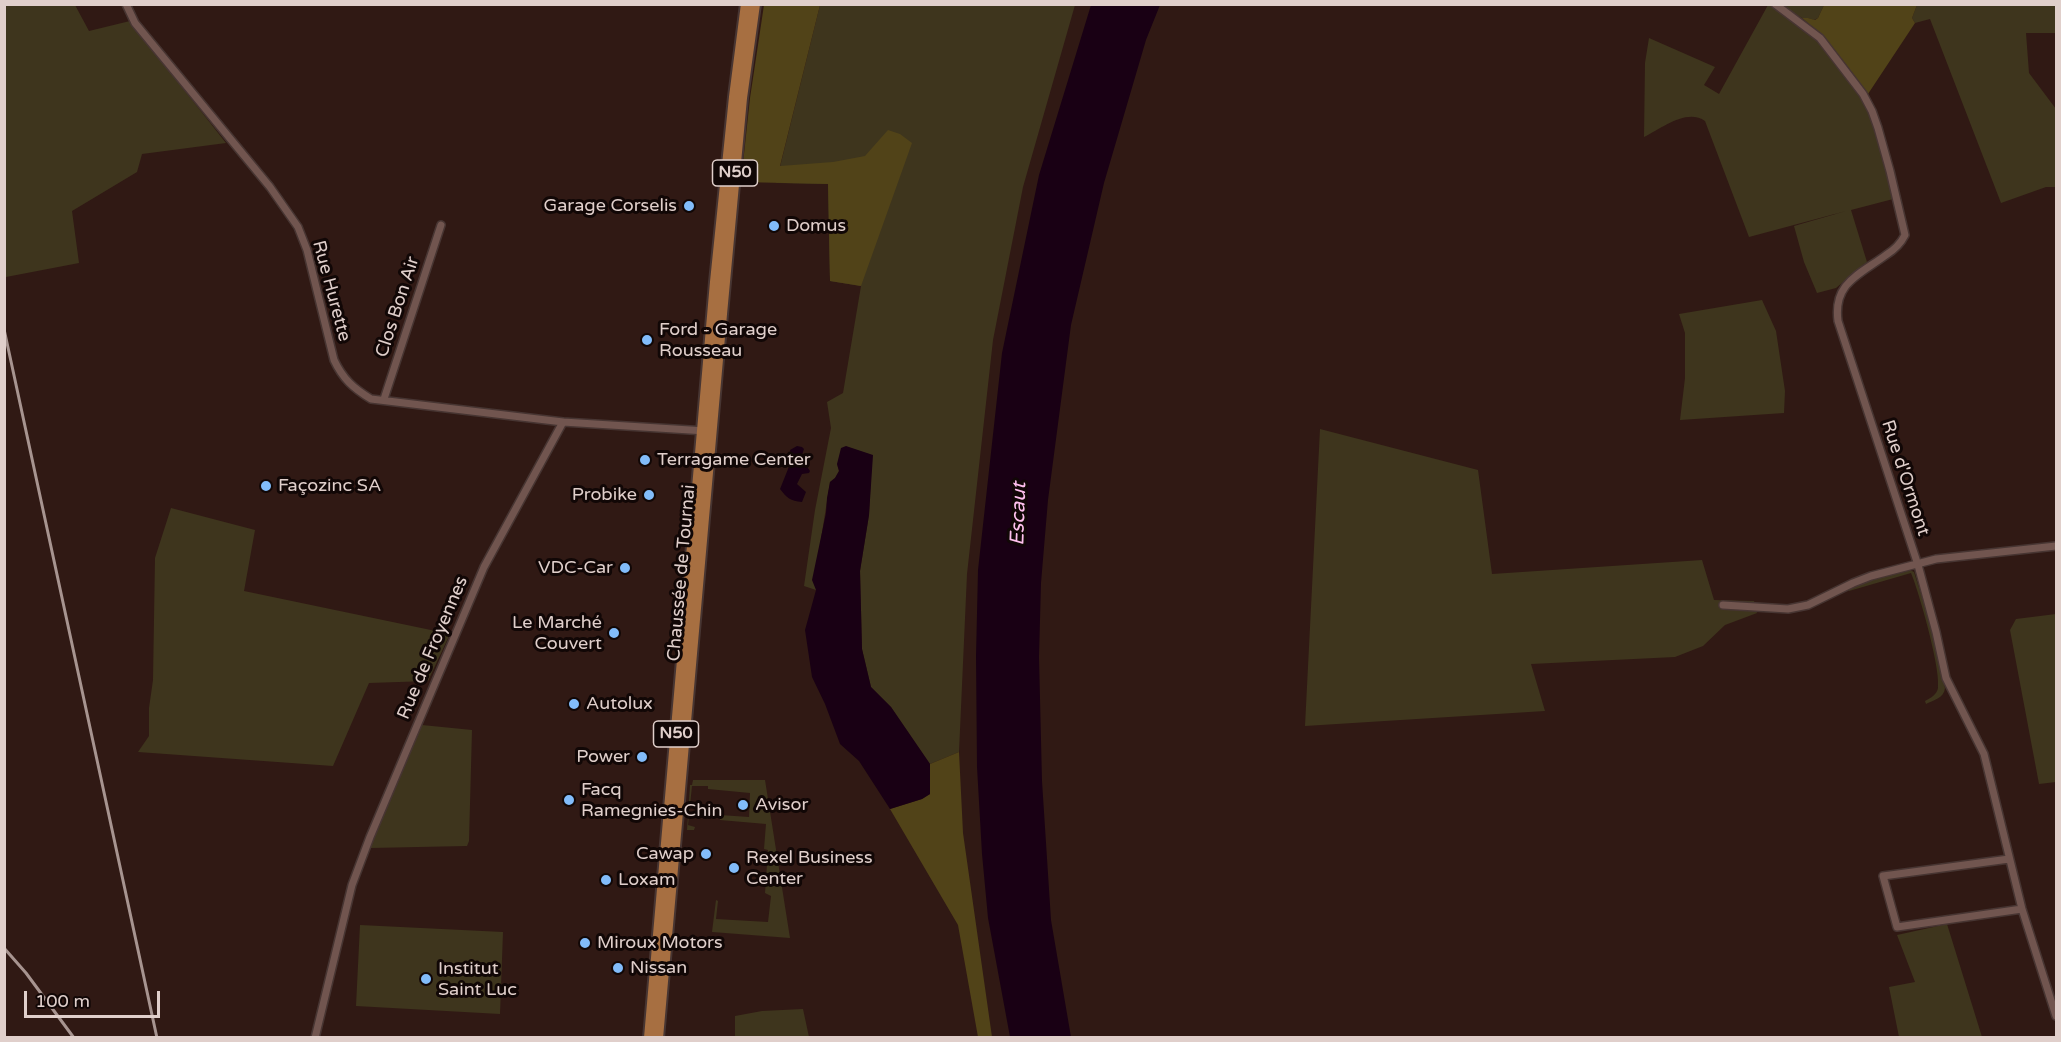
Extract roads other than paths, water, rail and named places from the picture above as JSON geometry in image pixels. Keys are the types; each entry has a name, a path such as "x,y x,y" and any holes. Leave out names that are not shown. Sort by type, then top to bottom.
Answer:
{"main road":[{"name":"Chaussée de Tournai","path":"658,1038 734,97 746,4"},
{"name":"Chaussée de Tournai","path":"649,1038 707,431 742,98 755,4"}],"street":[{"name":"Rue Hurette","path":"126,4 135,23 270,187 298,227 307,250 329,344 341,376 354,389 371,399 563,422"},
{"name":"Rue d'Ormont","path":"1775,4 1820,38 1856,84 1872,111 1890,171 1905,235 1893,250 1844,286 1839,295 1838,321 1918,565 1946,678 1984,754 2022,909 2056,1016"},
{"name":"Clos Bon Air","path":"384,399 441,225"},
{"path":"563,422 707,431"},
{"name":"Rue de Froyennes","path":"315,1038 352,885 370,837 484,567 563,422"},
{"path":"1723,605 1788,609 1808,605 1871,576 1936,559 2056,546"},
{"path":"2009,859 1883,876 1897,927 2022,909"}],"water":[{"name":"Escaut","path":"1091,5 1160,5 1146,40 1104,183 1071,325 1048,500 1041,583 1039,657 1042,781 1051,920 1071,1037 1010,1037 988,918 982,854 977,767 978,570 1002,353 1039,175"},
{"path":"797,446 804,449 801,458 810,471 802,474 797,484 806,492 802,502 789,499 780,489 792,459 790,450"},
{"path":"846,446 873,455 869,515 860,571 862,649 871,687 891,707 930,764 930,794 922,799 890,809 859,761 840,744 812,677 805,630 816,590 812,580 830,482 839,471 837,464 841,448"}],"railway":[{"path":"4,329 157,1038"},
{"path":"4,948 26,973 74,1038"}],"place":[{"name":"Garage Corselis","path":"689,206"},
{"name":"Domus","path":"774,226"},
{"name":"Ford - Garage Rousseau","path":"647,340"},
{"name":"Terragame Center","path":"645,460"},
{"name":"Façozinc SA","path":"266,486"},
{"name":"Probike","path":"649,495"},
{"name":"VDC-Car","path":"625,568"},
{"name":"Le Marché Couvert","path":"614,633"},
{"name":"Autolux","path":"574,704"},
{"name":"Power","path":"642,757"},
{"name":"Facq Ramegnies-Chin","path":"569,800"},
{"name":"Avisor","path":"743,805"},
{"name":"Cawap","path":"706,854"},
{"name":"Rexel Business Center","path":"734,868"},
{"name":"Loxam","path":"606,880"},
{"name":"Miroux Motors","path":"585,943"},
{"name":"Nissan","path":"618,968"},
{"name":"Institut Saint Luc","path":"426,979"}]}
